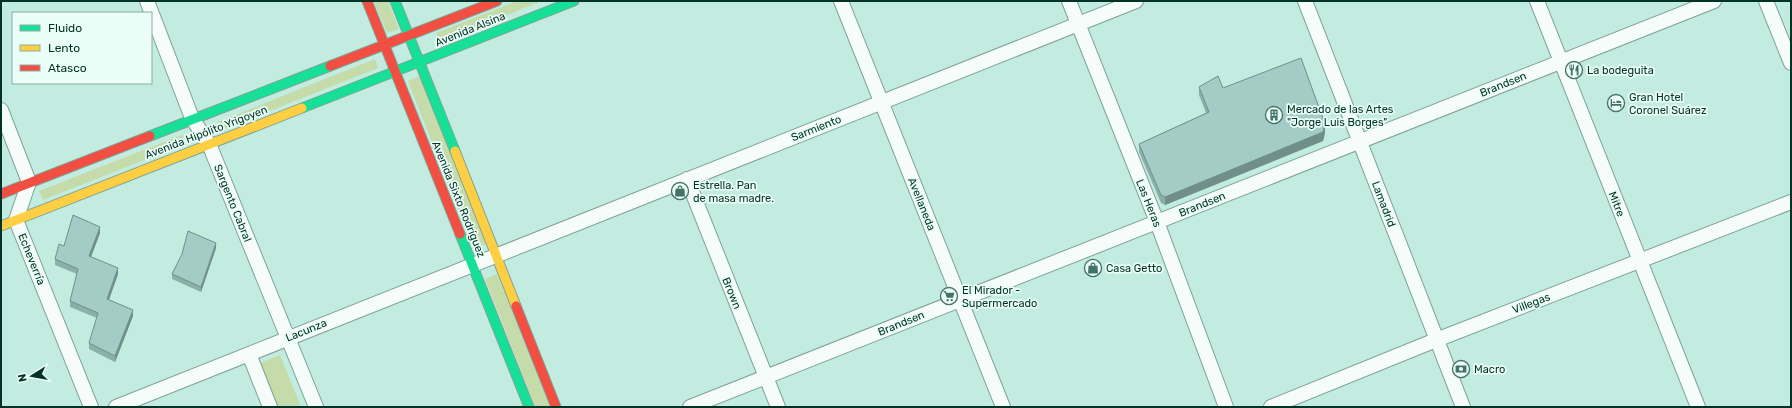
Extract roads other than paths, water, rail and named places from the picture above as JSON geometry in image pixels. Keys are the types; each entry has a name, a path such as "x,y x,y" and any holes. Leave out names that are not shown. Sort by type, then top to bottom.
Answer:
{"main road":[{"name":"Avenida Sixto Rodríguez","path":"367,1 529,407"},
{"name":"Avenida Sixto Rodríguez","path":"395,1 556,407"},
{"name":"Avenida Alsina","path":"409,36 497,1"},
{"name":"Avenida Alsina","path":"420,62 574,1"},
{"name":"Avenida Hipólito Yrigoyen","path":"1,194 192,118 409,36"},
{"name":"Avenida Hipólito Yrigoyen","path":"1,226 420,62"}],"street":[{"name":"Sargento Cabral","path":"147,1 151,12"},
{"name":"Avellaneda","path":"841,1 1003,407"},
{"name":"Las Heras","path":"1069,1 1157,222 1226,407"},
{"name":"Sarmiento","path":"496,255 1136,1"},
{"name":"Lamadrid","path":"1304,1 1463,407"},
{"name":"Mitre","path":"1537,1 1698,407"},
{"name":"Brandsen","path":"690,407 1714,1"},
{"path":"1766,1 1791,63"},
{"name":"Sargento Cabral","path":"152,14 192,118 209,144 316,407"},
{"path":"1,110 29,182"},
{"name":"Brown","path":"687,179 778,407"},
{"name":"Echeverría","path":"29,182 16,220 91,407"},
{"name":"Villegas","path":"1271,407 1436,340 1791,202"},
{"name":"Lacunza","path":"116,407 496,255"},
{"path":"249,354 270,407"}],"place":[{"name":"La bodeguita","path":"1574,70"},
{"name":"Gran Hotel Coronel Suárez","path":"1616,103"},
{"name":"Mercado de las Artes \"Jorge Luis Borges\"","path":"1274,115"},
{"name":"Estrella. Pan de masa madre.","path":"680,191"},
{"name":"Casa Getto","path":"1093,268"},
{"name":"El Mirador - Supermercado","path":"949,296"},
{"name":"Macro","path":"1461,369"}]}
